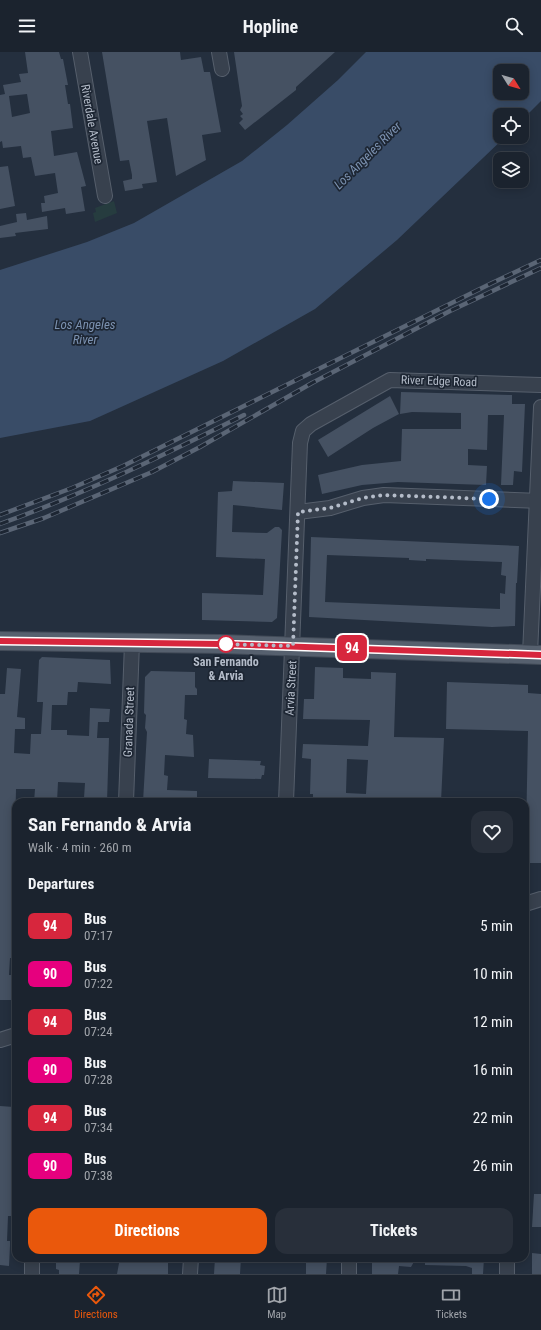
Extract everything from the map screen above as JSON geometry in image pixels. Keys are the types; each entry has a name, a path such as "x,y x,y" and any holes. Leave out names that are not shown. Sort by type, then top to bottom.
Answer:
{"main road":[{"path":"0,641 293,646 535,655"}],"street":[{"name":"Riverdale Avenue","path":"80,52 105,196"},
{"path":"219,52 222,69"},
{"name":"River Edge Road","path":"303,431 311,424 390,380 541,384"},
{"path":"535,655 541,407"},
{"name":"Arvia Street","path":"286,798 300,443 303,431"},
{"path":"298,512 330,508 363,498 384,495 539,501"},
{"name":"Granada Street","path":"126,798 132,643"},
{"path":"529,903 541,899"},
{"path":"0,1040 12,1036"},
{"path":"32,1262 32,1274"},
{"path":"190,1274 191,1262"},
{"path":"349,1262 349,1274"},
{"path":"507,1274 508,1262"}],"green space":[{"path":"114,201 117,213 95,222 93,213 96,212 95,208"}],"water":[{"name":"Los Angeles River","path":"366,52 541,52 541,101 529,113 529,108 493,108 493,144 498,144 397,240 315,309 223,361 90,421 0,438 0,270 87,242 134,223 242,161 287,125 338,80"}],"building":[{"path":"25,52 59,52 61,59 63,59 68,85 65,85 68,104 70,104 73,128 51,131 54,156 77,152 86,186 81,187 85,211 66,214 65,208 42,212 41,203 45,203 44,196 58,193 55,173 35,176 31,157 23,158 21,146 3,148 2,141 0,142 0,95 5,94 3,85 21,82 19,74 28,73","holes":["27,94 30,113 12,117 9,96"]},
{"path":"102,52 180,52 181,60 201,57 204,72 210,72 221,132 202,135 206,160 176,176 167,118 147,121 157,182 142,184 143,188 125,191 123,181 132,179 132,175 129,160 120,161"},
{"path":"234,52 335,52 296,87 296,90 245,130 239,123 243,119 240,116 243,114 240,110 242,106"},
{"path":"8,166 15,206 0,209 0,167"},
{"path":"26,213 27,220 47,216 48,229 15,233 16,236 0,238 0,226 17,222 16,214"},
{"path":"401,392 512,395 512,404 525,404 522,472 514,471 513,485 501,485 504,415 488,415 487,450 468,449 468,465 487,466 486,485 398,482 362,485 322,494 318,475 362,465 401,461 402,429 461,429 461,413 412,412 400,414"},
{"path":"390,396 399,414 373,428 328,457 318,440"},
{"path":"233,481 284,483 282,510 233,505 232,532 267,533 275,527 279,527 282,530 277,618 272,622 202,620 202,593 263,595 265,559 216,557 218,492 232,491"},
{"path":"311,537 519,546 515,626 492,627 309,617","holes":["327,555 409,558 409,560 426,561 426,559 502,562 501,575 506,576 505,594 500,593 500,609 325,602"]},
{"path":"42,657 110,660 111,684 78,682 77,692 68,692 67,705 52,705 51,730 67,730 67,735 89,736 90,708 110,709 109,722 98,722 97,738 109,738 107,798 84,798 85,783 58,782 57,798 34,798 35,789 16,789 16,798 12,798 12,958 10,958 9,975 12,975 12,1000 0,1000 0,694 5,694 7,668 21,669 17,717 25,718 25,729 15,729 14,753 30,754 31,734 41,734 43,702 37,702 39,660"},
{"path":"315,667 343,668 343,678 371,679 371,672 396,673 394,737 444,738 441,798 313,797 313,794 310,794 311,759 302,758 303,744 368,746 370,720 303,719 304,699 314,699","holes":["347,759 368,760 366,794 346,793"]},
{"path":"151,671 195,672 195,687 197,689 197,695 185,695 184,719 187,720 186,734 193,735 194,757 165,755 164,775 168,776 167,790 197,791 197,798 143,798 147,732 145,728 146,715 144,713 145,677"},
{"path":"447,682 528,685 528,693 541,694 541,863 529,863 529,798 527,798 528,731 446,729"},
{"path":"209,759 261,761 260,765 265,766 264,775 262,775 261,779 208,778"},
{"path":"0,1106 12,1107 12,1216 8,1216 7,1241 10,1241 9,1266 0,1265"},
{"path":"534,1194 541,1194 541,1227 532,1227"},
{"path":"532,1253 541,1254 541,1274 532,1274"},
{"path":"56,1262 80,1262 79,1274 59,1274 59,1270 56,1269"},
{"path":"119,1262 168,1262 168,1274 117,1274"},
{"path":"215,1262 241,1262 240,1274 214,1274"},
{"path":"306,1262 327,1262 326,1274 306,1274"},
{"path":"372,1262 414,1262 411,1267 399,1266 398,1274 372,1274"},
{"path":"425,1262 484,1262 483,1274 472,1274 472,1268 466,1266 425,1265"}],"railway":[{"path":"0,515 72,488 123,466 541,260"},
{"path":"0,533 44,518 152,472 200,447 312,383 450,311 541,268"},
{"path":"0,524 93,487 244,415"}],"bus line":[{"name":"94","path":"0,641 221,644 541,655"}],"place":[{"name":"San Fernando & Arvia","path":"226,644"}],"route":[{"path":"226,644 221,644 293,646 298,512 330,508 363,498 384,495 489,499"}]}
